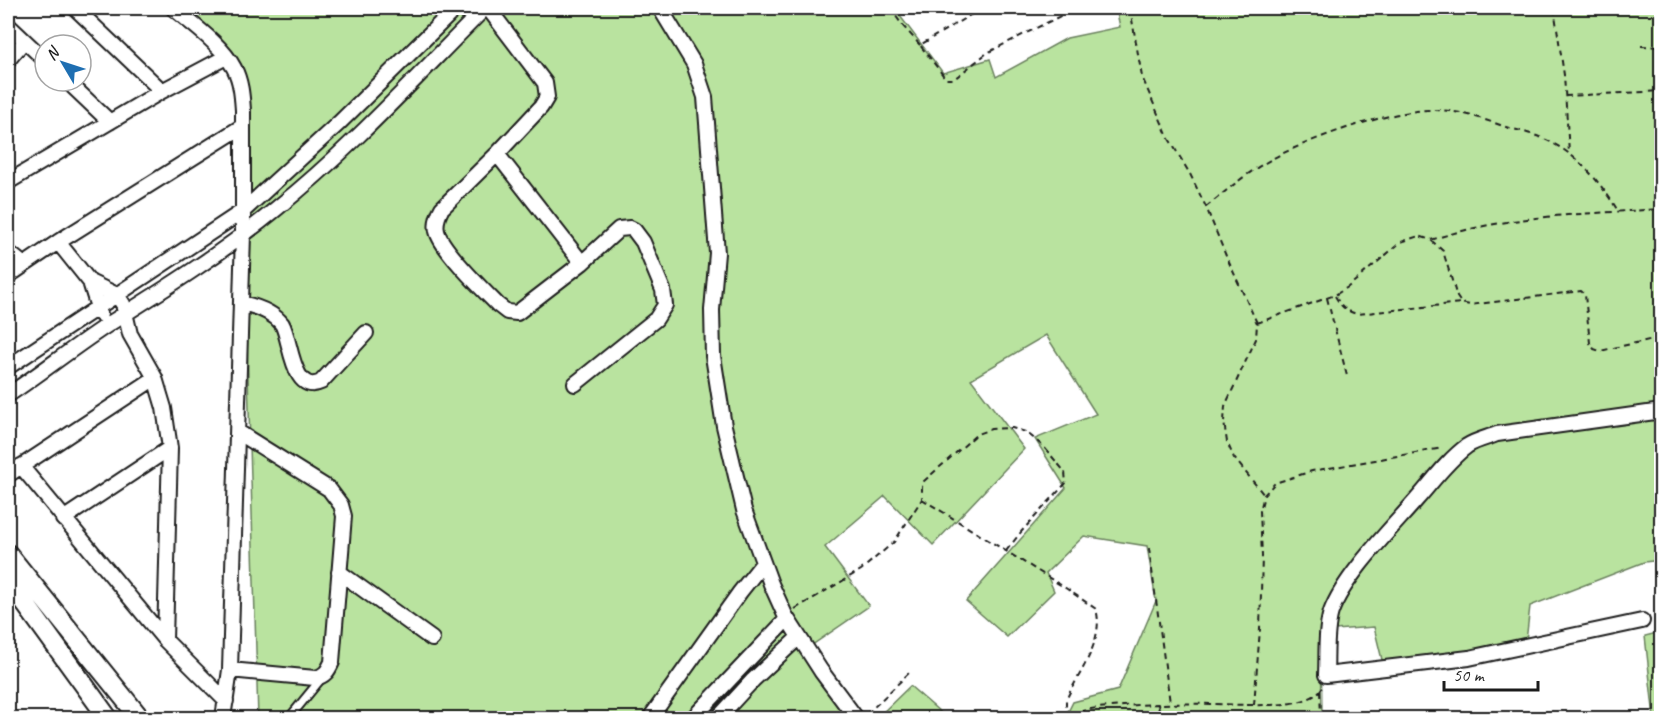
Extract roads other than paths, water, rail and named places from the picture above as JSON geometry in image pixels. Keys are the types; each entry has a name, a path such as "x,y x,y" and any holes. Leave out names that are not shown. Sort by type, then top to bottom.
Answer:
{"street":[{"path":"75,8 162,91"},
{"path":"173,8 226,57 234,68 239,80 243,110 243,234 238,432 230,670 224,718"},
{"path":"8,367 243,211 339,123 456,8"},
{"path":"8,395 243,234 283,204 392,104 487,8 545,83 548,93 541,106 439,212 436,228 443,244 498,305 512,313 517,313 582,263 619,229 630,228 643,242 663,290 665,305 656,319 575,384"},
{"path":"660,8 694,64 705,97 717,245 712,310 713,356 716,381 744,510 786,617 848,715"},
{"path":"8,25 33,49"},
{"path":"8,60 24,41"},
{"path":"8,182 162,91 226,57"},
{"path":"80,93 110,122"},
{"path":"8,276 243,126"},
{"path":"496,154 582,263"},
{"path":"58,242 90,282 100,314 130,334"},
{"path":"8,252 24,265"},
{"path":"90,282 117,295 127,313 130,334 155,378 168,427 170,448 165,640"},
{"path":"241,303 276,318 287,336 295,368 303,380 315,385 334,370 366,333"},
{"path":"8,475 155,378"},
{"path":"1642,621 1469,658 1326,675 1328,623 1342,589 1371,552 1465,447 1497,435 1662,411"},
{"path":"230,670 315,678 323,676 332,662 344,516 341,505 328,489 238,432"},
{"path":"63,519 170,448"},
{"path":"21,466 165,640 226,701"},
{"path":"8,554 140,718"},
{"path":"650,718 763,563"},
{"path":"339,572 432,639"},
{"path":"8,580 108,718"},
{"path":"693,718 786,617"},
{"path":"717,718 799,637"}],"lane":[{"path":"289,718 323,676"}]}
